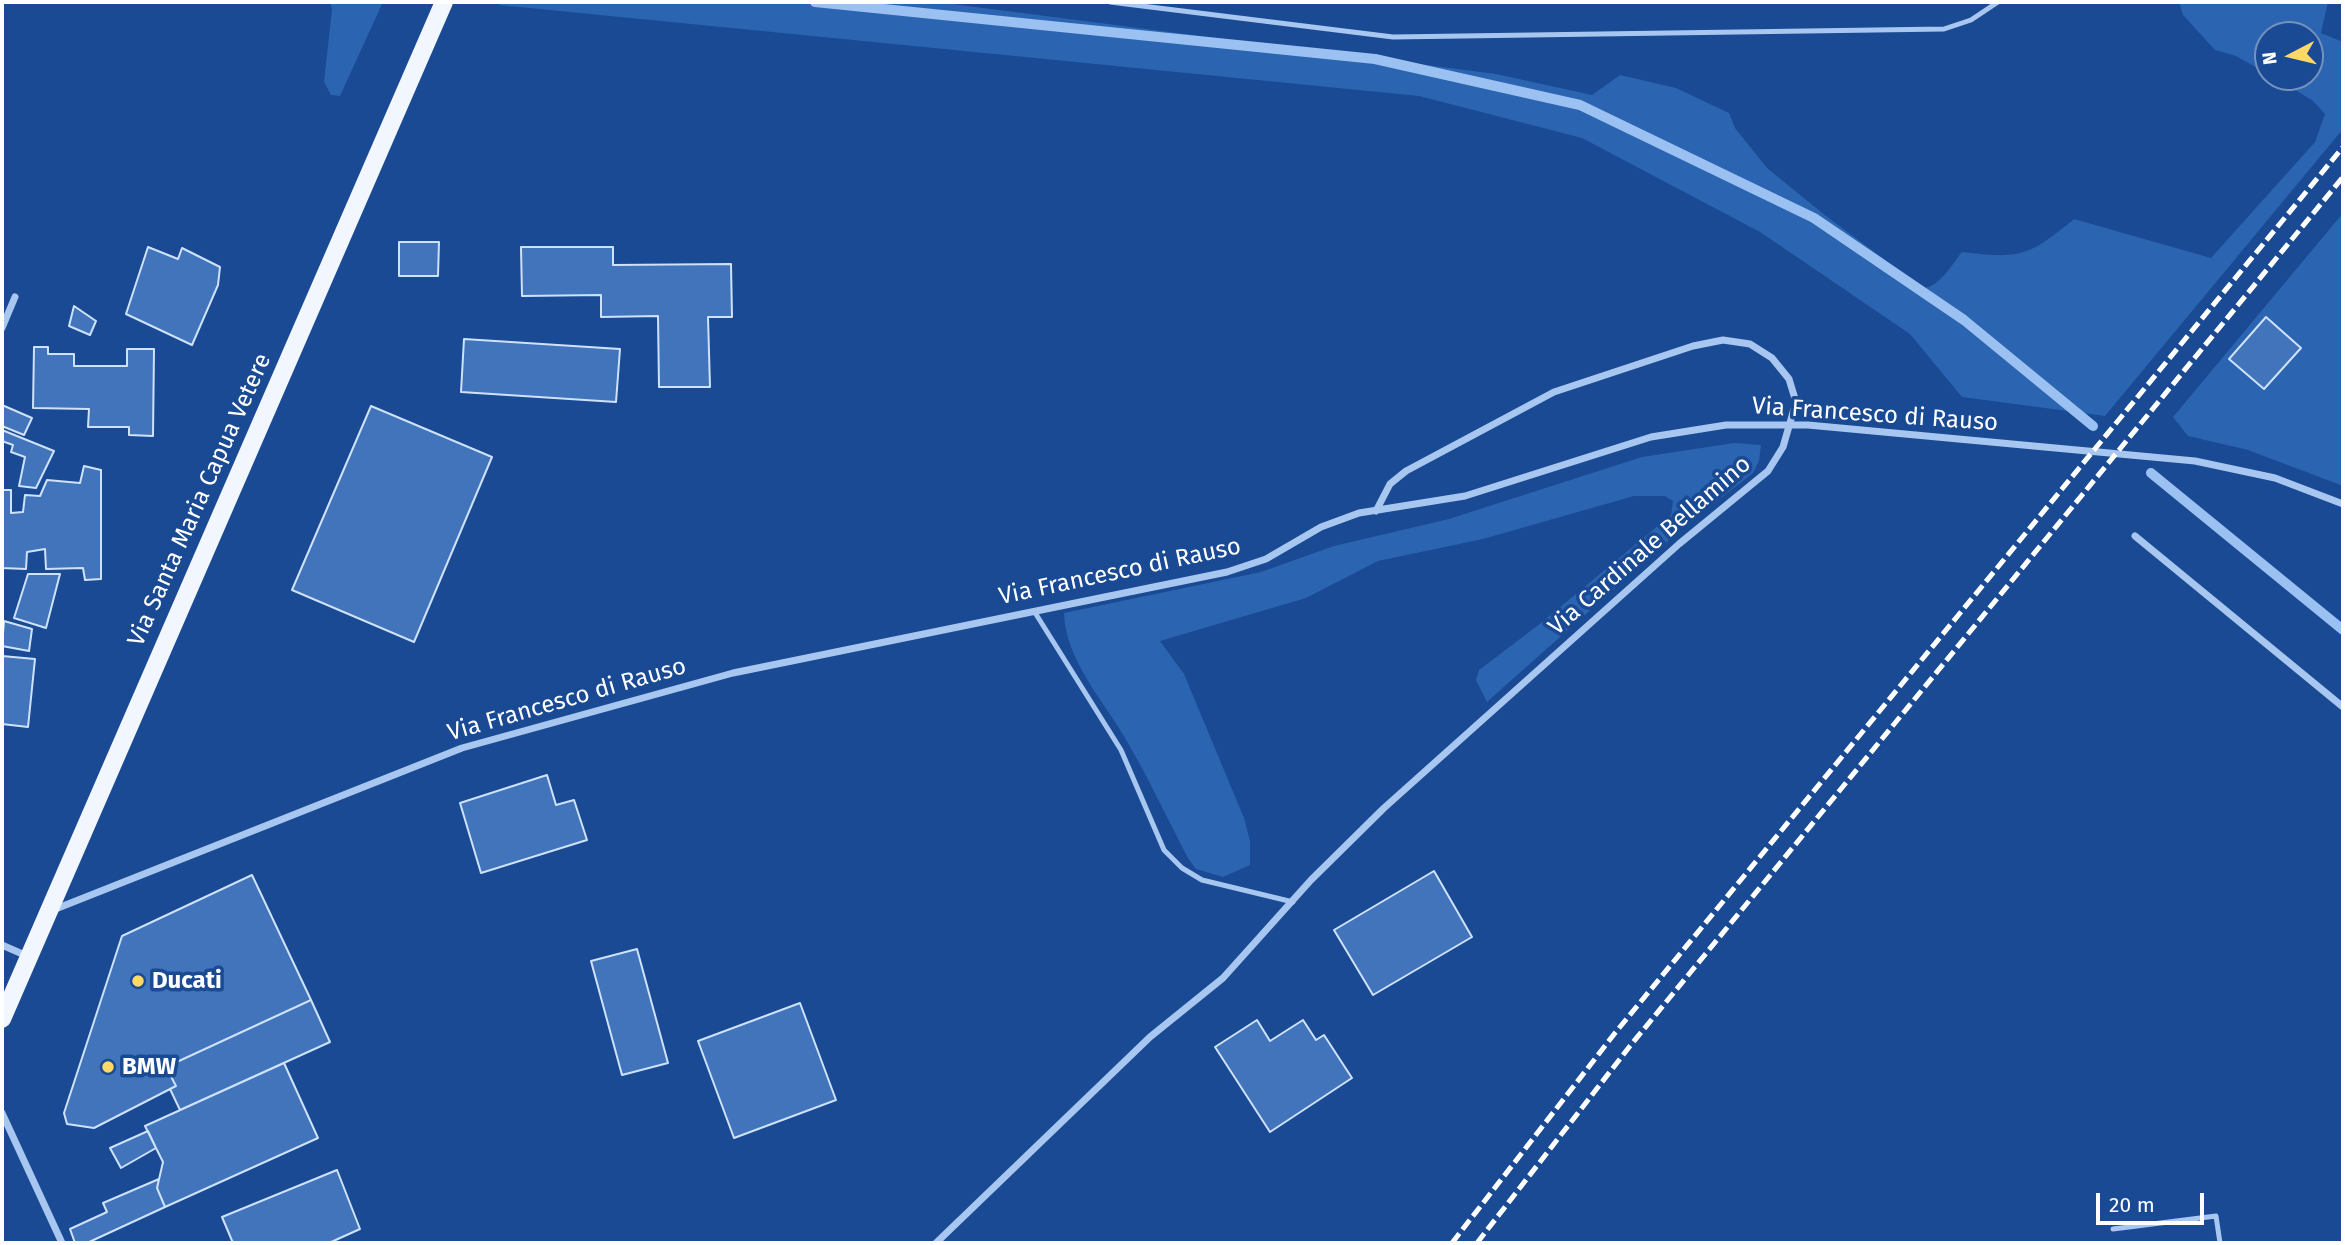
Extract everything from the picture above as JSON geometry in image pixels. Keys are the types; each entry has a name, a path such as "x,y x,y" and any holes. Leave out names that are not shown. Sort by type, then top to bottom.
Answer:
{"main road":[{"name":"Via Santa Maria Capua Vetere","path":"2,1019 444,2"}],"street":[{"path":"2,328 15,297"},
{"name":"Via Cardinale Bellamino","path":"936,1243 1150,1037 1223,978 1384,808 1678,544 1768,471 1783,447 1796,402 1789,379 1772,358 1750,344 1723,340 1693,346 1606,372 1554,392 1406,471 1390,484 1376,511"},
{"name":"Via Francesco di Rauso","path":"46,913 462,748 733,673 1227,572 1266,559 1321,527 1359,513 1465,496 1651,437 1726,425 1808,425 2195,461 2275,478 2343,504"},
{"path":"2134,536 2343,707"},
{"path":"2,945 28,956"},
{"path":"2,1113 62,1243"}],"lane":[{"path":"1110,2 1392,37 1944,29 1971,20 1997,2"},
{"path":"1034,611 1121,750 1164,850 1182,867 1202,880 1293,902"},
{"path":"2113,1229 2216,1216 2220,1243"}],"shaded area":[{"path":"330,2 383,2 340,96 331,95 324,82 332,9"},
{"path":"500,2 937,2 1496,74 1592,95 1620,75 1676,88 1729,113 1735,128 1767,168 1923,288 1935,284 1962,252 2011,255 2022,252 2034,248 2074,219 2211,258 2315,142 2325,114 2312,100 2297,91 2324,91 2324,34 2343,42 2343,129 2105,416 1962,397 1910,334 1760,232 1582,138 1419,96 499,5"},
{"path":"2179,2 2328,2 2324,21 2254,21 2254,66 2236,56 2215,50 2183,15"},
{"path":"2343,213 2343,486 2248,450 2188,436 2173,417"},
{"path":"1734,443 1761,445 1759,461 1753,473 1679,531 1487,702 1476,680 1479,670 1541,623 1671,515 1673,501 1665,496 1634,496 1483,539 1378,561 1306,598 1160,641 1184,674 1244,818 1250,841 1250,865 1223,877 1196,869 1188,858 1133,753 1078,663 1066,630 1064,613 1261,572 1334,546 1449,519 1642,457"}],"building":[{"path":"399,242 439,242 438,276 399,276"},
{"path":"148,247 178,259 182,248 220,267 218,285 192,345 126,314"},
{"path":"521,247 613,247 613,265 731,264 732,317 708,317 710,387 659,387 658,316 601,317 601,295 522,296"},
{"path":"74,306 96,321 90,335 69,326"},
{"path":"2266,317 2301,348 2264,389 2229,359"},
{"path":"464,339 620,349 616,402 461,392"},
{"path":"34,347 48,347 48,354 74,354 74,366 127,366 127,349 154,349 153,436 129,435 129,427 88,427 89,409 33,408"},
{"path":"2,405 32,418 24,435 2,426"},
{"path":"371,406 492,457 414,642 292,590"},
{"path":"2,430 54,451 36,488 19,486 25,457 11,452 13,445 2,441"},
{"path":"84,466 101,470 101,579 85,580 83,568 46,569 45,549 27,552 26,569 2,568 2,490 11,490 11,513 23,512 25,495 40,496 47,480 80,483"},
{"path":"28,574 60,574 46,628 14,618"},
{"path":"4,621 32,629 29,651 2,646"},
{"path":"2,656 35,659 28,727 2,724"},
{"path":"547,775 556,805 574,800 587,840 481,873 460,803"},
{"path":"1434,871 1472,937 1373,995 1334,930"},
{"path":"252,875 311,1000 166,1067 176,1086 94,1128 67,1124 64,1113 122,936"},
{"path":"637,949 668,1063 622,1075 591,961"},
{"path":"311,1000 330,1042 180,1110 170,1089 176,1086 166,1067"},
{"path":"800,1003 836,1100 734,1138 698,1041"},
{"path":"1257,1020 1270,1041 1303,1020 1316,1040 1324,1035 1352,1078 1270,1132 1215,1047"},
{"path":"284,1063 318,1138 165,1207 157,1188 163,1162 145,1126"},
{"path":"148,1131 156,1148 121,1168 110,1148"},
{"path":"337,1170 360,1229 329,1243 233,1243 222,1217"},
{"path":"159,1179 157,1188 165,1207 87,1243 75,1243 70,1229 107,1212 103,1203"}],"waterway":[{"path":"815,2 1375,59 1580,105 1814,218 1964,320 2093,426"},
{"path":"2151,473 2343,630"}],"railway":[{"path":"1452,1243 1615,1033 2343,147"},
{"path":"1477,1243 1630,1046 2343,177"}],"place":[{"name":"Ducati","path":"138,981"},
{"name":"BMW","path":"108,1067"}]}
